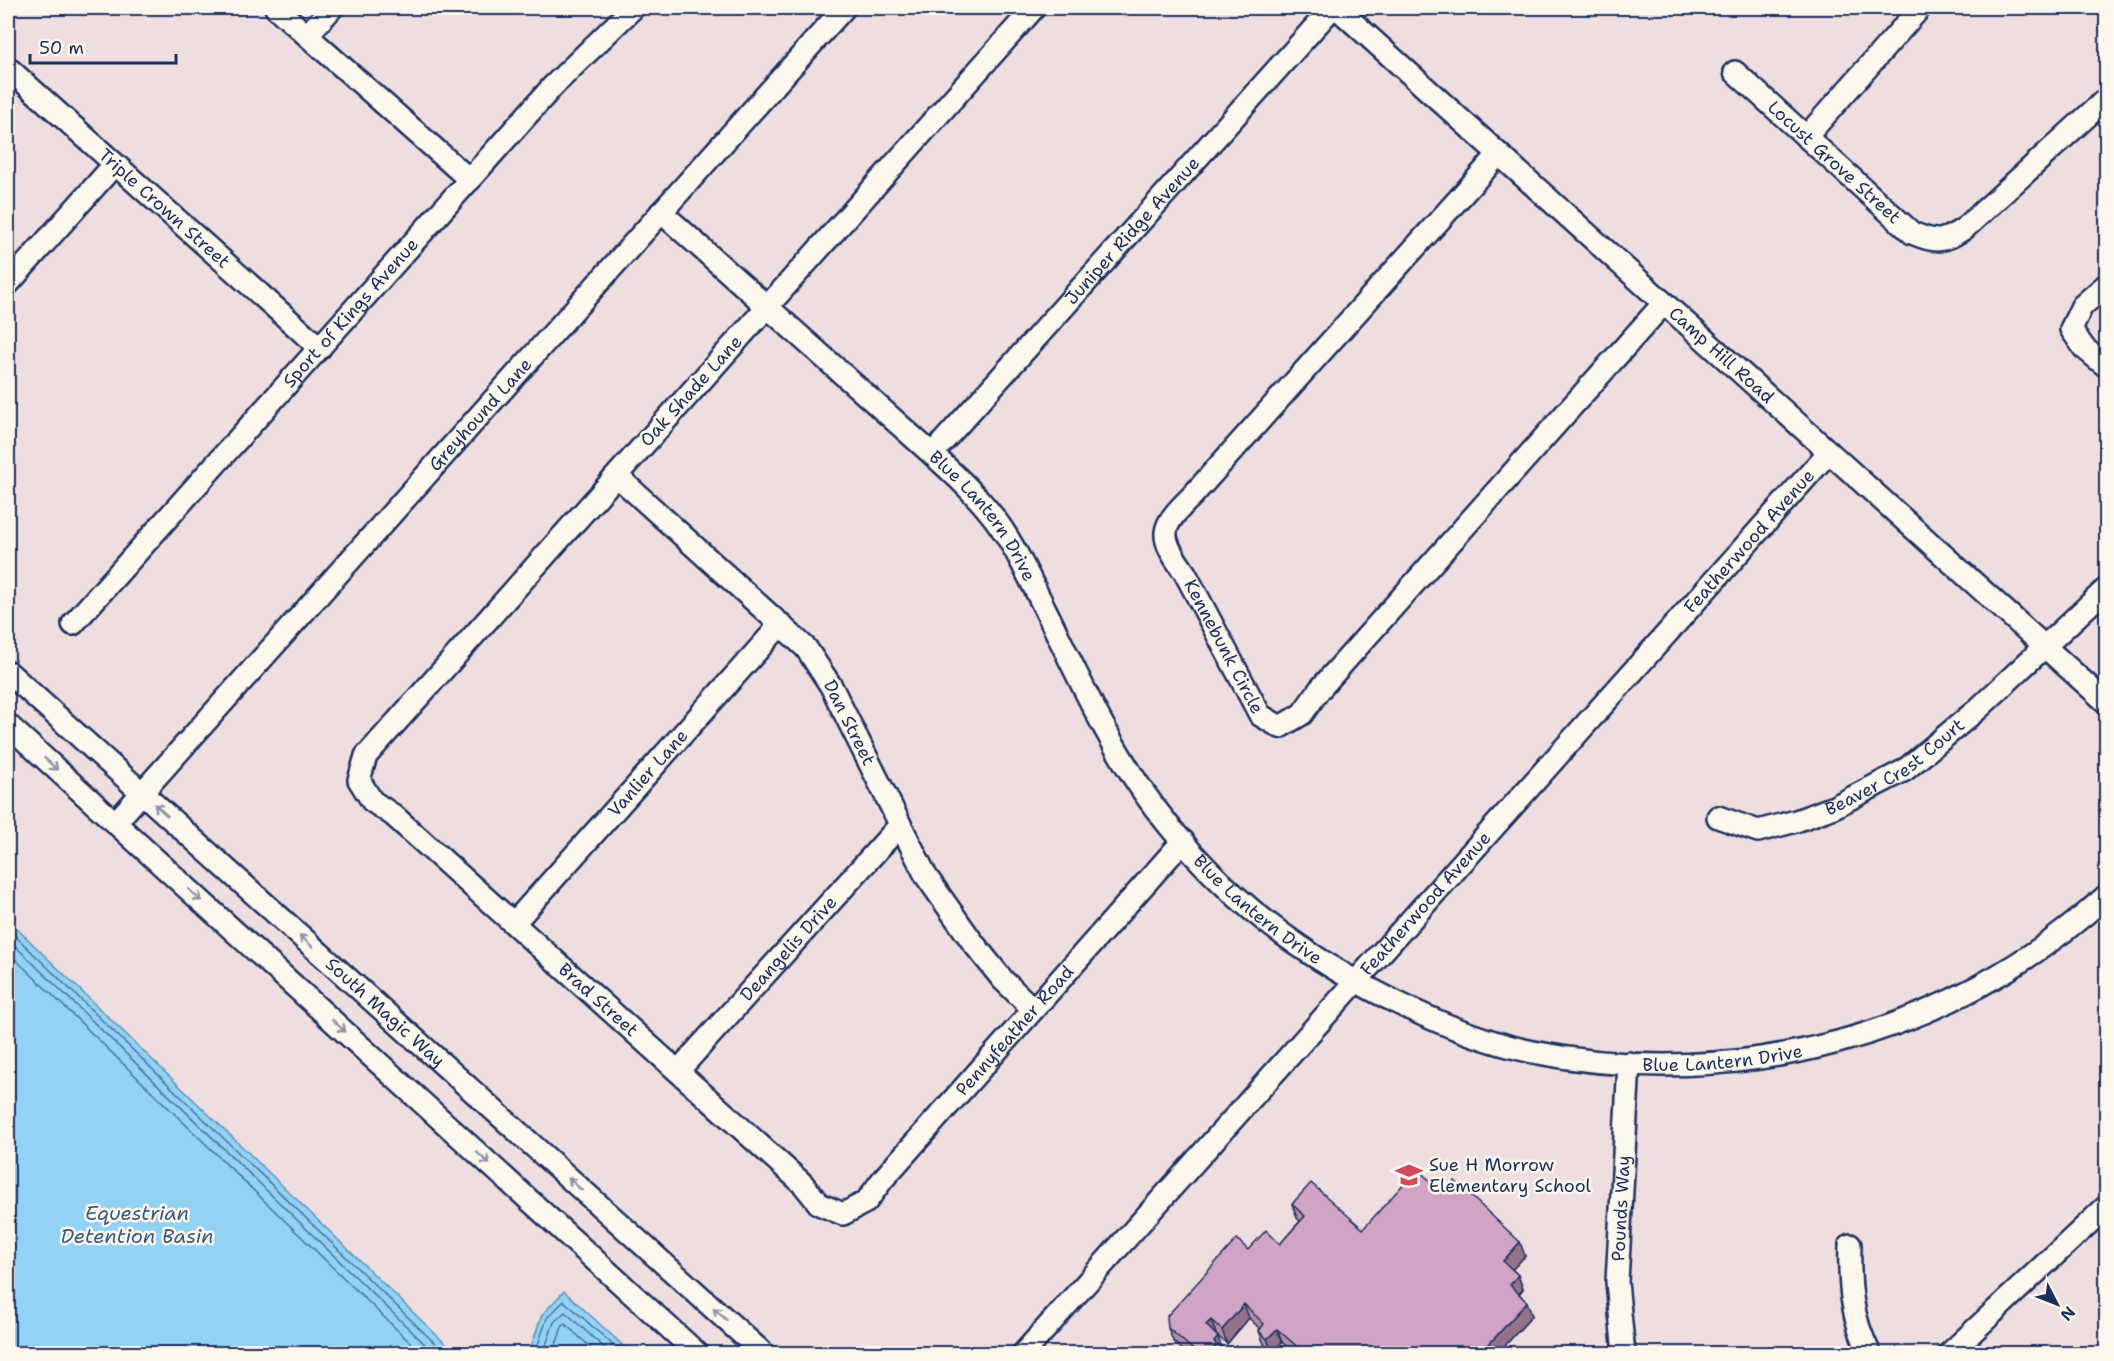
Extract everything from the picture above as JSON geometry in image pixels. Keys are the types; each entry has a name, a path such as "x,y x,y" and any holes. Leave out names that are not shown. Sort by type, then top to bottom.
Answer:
{"street":[{"path":"276,8 470,180"},
{"path":"307,36 332,8"},
{"name":"Sport of Kings Avenue","path":"73,624 554,87 633,8"},
{"name":"Greyhound Lane","path":"116,823 844,8"},
{"name":"Oak Shade Lane","path":"359,780 366,756 1034,8"},
{"name":"Juniper Ridge Avenue","path":"932,454 1332,8"},
{"name":"Camp Hill Road","path":"1337,8 2106,702"},
{"path":"1806,136 1920,8"},
{"name":"Triple Crown Street","path":"8,69 320,348"},
{"name":"Locust Grove Street","path":"1735,72 1912,233 1938,241 1947,240 1965,228 2106,99"},
{"name":"Kennebunk Circle","path":"1499,154 1192,496 1170,517 1165,533 1171,553 1185,573 1260,715 1280,727 1302,714 1320,689 1664,303"},
{"path":"8,284 114,165"},
{"name":"Blue Lantern Drive","path":"661,212 968,487 1001,528 1129,769 1156,809 1221,883 1283,937 1355,982 1442,1024 1530,1052 1629,1063 1681,1065 1760,1058 1801,1051 1896,1025 1959,999 1992,981 2060,935 2106,897"},
{"path":"2106,285 2082,306 2071,329 2084,348 2106,366"},
{"name":"Featherwood Avenue","path":"1023,1353 1829,452"},
{"name":"Dan Street","path":"616,476 781,624 821,669 926,876 974,944 1003,980 1033,1009"},
{"name":"Beaver Crest Court","path":"1718,817 1758,831 1796,821 1866,792 1905,770 1939,744 2106,589"},
{"name":"Vanlier Lane","path":"514,923 781,624"},
{"name":"South Magic Way","path":"8,672 764,1353"},
{"path":"8,724 698,1353"},
{"name":"Brad Street","path":"359,780 372,801 393,815 514,923 803,1184 819,1204 843,1214"},
{"name":"Deangelis Drive","path":"678,1071 900,825"},
{"name":"Pennyfeather Road","path":"843,1214 866,1202 883,1179 1183,841"},
{"name":"Pounds Way","path":"1624,1353 1617,1282 1629,1063"},
{"path":"1949,1353 2106,1207"},
{"path":"1850,1245 1849,1282 1853,1314 1870,1353"}],"water":[{"name":"Equestrian Detention Basin","path":"8,920 455,1353 8,1353"},
{"path":"564,1291 631,1353 529,1353 542,1315"}],"building":[{"name":"Sue H Morrow Elementary School","path":"1417,1169 1444,1193 1455,1181 1520,1242 1503,1261 1518,1275 1510,1285 1527,1302 1481,1353 1298,1353 1301,1350 1277,1329 1267,1339 1259,1331 1264,1324 1244,1304 1222,1330 1211,1320 1206,1325 1218,1337 1214,1342 1217,1345 1209,1353 1197,1353 1168,1328 1167,1316 1237,1239 1248,1250 1266,1230 1280,1244 1305,1216 1292,1204 1311,1183 1363,1229"}],"place":[{"name":"Sue H Morrow Elementary School","path":"1409,1175"}]}
